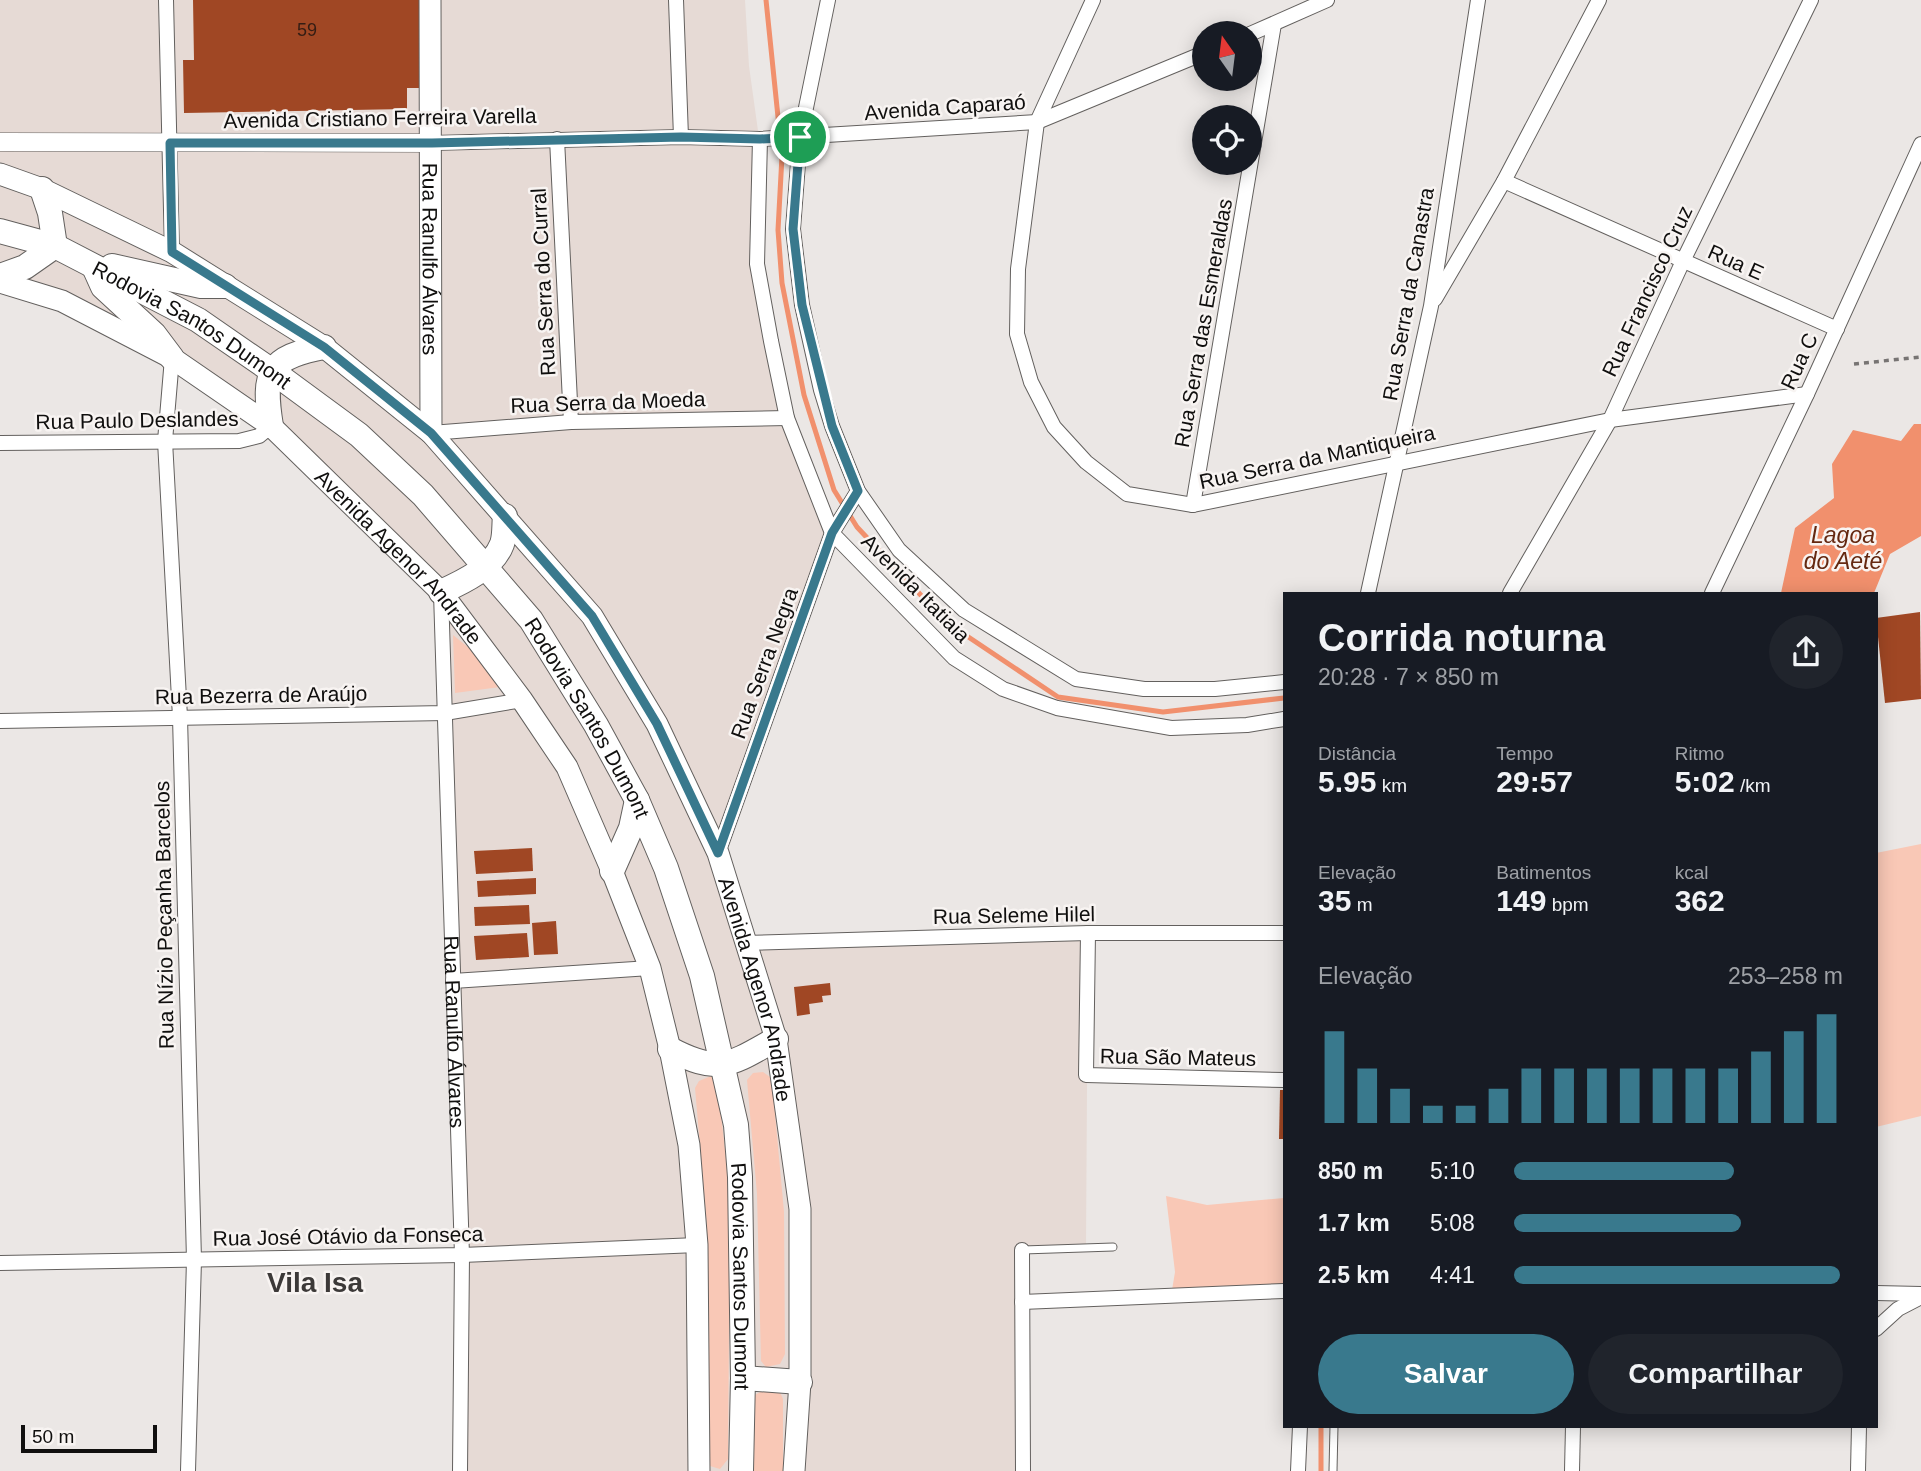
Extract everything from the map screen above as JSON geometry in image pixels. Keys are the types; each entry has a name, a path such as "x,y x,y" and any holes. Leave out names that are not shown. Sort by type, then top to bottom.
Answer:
{"highway":[{"path":"0,276 26,267 55,246 50,213 42,188"},
{"name":"Rodovia Santos Dumont","path":"0,231 55,246 198,320 359,435 423,495 531,620 596,725 637,800 666,867 702,976 736,1125 740,1177 743,1378 741,1471"},
{"path":"172,358 154,334 103,287 93,266 113,266 201,286 225,286"},
{"path":"271,426 266,396 272,371 294,352 324,347"},
{"path":"441,592 463,582 486,565 502,544 505,516"},
{"path":"612,871 631,828 637,800"},
{"path":"670,1049 693,1061 724,1066 776,1039"},
{"path":"743,1378 800,1382"}],"main road":[{"name":"Rua Ranulfo Álvares","path":"430,0 431,433"},
{"name":"Avenida Agenor Andrade","path":"0,174 42,188 172,252 324,347 431,433 592,616 657,724 718,853 776,1039 800,1209 800,1382 794,1471"},
{"name":"Avenida Agenor Andrade","path":"0,282 62,301 172,358 271,426 441,592 522,700 567,767 650,968 670,1049 689,1145 697,1245 699,1471"}],"street":[{"path":"166,0 172,252"},
{"path":"676,0 681,137"},
{"name":"Avenida Itatiaia","path":"828,0 800,137 793,229 802,305 832,426 858,491 899,550 964,610 1076,679 1156,689 1215,689 1283,682"},
{"name":"Rua Serra da Mantiqueira","path":"1093,0 1037,122 1018,282 1017,334 1031,382 1054,427 1086,462 1126,494 1193,505 1609,420 1807,394"},
{"path":"1262,29 1327,0"},
{"name":"Rua Serra da Canastra","path":"1368,592 1431,306 1478,0"},
{"path":"1431,306 1504,181 1599,0"},
{"name":"Rua Francisco Cruz","path":"1511,592 1609,420 1683,261 1811,0"},
{"name":"Rua Serra das Esmeraldas","path":"1193,505 1274,24"},
{"name":"Avenida Caparaó","path":"760,139 1037,122 1192,58"},
{"name":"Avenida Cristiano Ferreira Varella","path":"0,142 432,143 681,137 760,139"},
{"name":"Rua Serra do Curral","path":"557,139 571,422"},
{"name":"Avenida Itatiaia","path":"760,139 757,264 787,418 832,533 954,657 1003,688 1057,708 1171,728 1247,725 1283,719"},
{"name":"Rua C","path":"1712,592 1807,394 1921,144"},
{"name":"Rua E","path":"1504,181 1837,329"},
{"name":"Rua Nízio Peçanha Barcelos","path":"172,358 165,440 180,718 194,1261 188,1471"},
{"name":"Rua Serra da Moeda","path":"431,433 571,422 787,418"},
{"name":"Rua Paulo Deslandes","path":"0,443 239,441 259,436 271,426"},
{"name":"Rua Serra Negra","path":"718,853 832,533 858,491"},
{"name":"Rua Ranulfo Álvares","path":"441,592 462,1255 460,1471"},
{"name":"Rua Bezerra de Araújo","path":"0,721 445,713 522,700"},
{"name":"Rua Seleme Hilel","path":"744,943 1088,933 1283,933"},
{"name":"Rua São Mateus","path":"1088,933 1086,1075 1283,1080"},
{"path":"453,981 650,968"},
{"name":"Rua José Otávio da Fonseca","path":"0,1263 462,1255 697,1245"},
{"path":"1022,1250 1023,1471"},
{"path":"1022,1302 1283,1291"},
{"path":"1878,1293 1921,1295"},
{"path":"1878,1327 1898,1309 1921,1295"},
{"path":"1298,1471 1300,1428"},
{"path":"1572,1471 1573,1428"},
{"path":"1858,1471 1859,1428"}],"lane":[{"path":"1022,1250 1113,1247"},
{"path":"1333,1471 1334,1428"}],"path":[{"path":"1854,364 1921,357"}],"shaded area":[{"path":"0,0 745,0 749,66 759,138 757,228 787,417 832,533 718,854 745,943 1088,934 1086,1247 1022,1250 1022,1471 456,1471 457,1347 441,592 271,427 172,358 0,282"},
{"path":"453,635 469,648 500,687 455,693"},
{"path":"1921,844 1921,1116 1878,1127 1878,853"},
{"path":"763,1072 770,1077 773,1092 784,1212 785,1354 780,1364 766,1367 761,1361 757,1194 747,1080 753,1073"},
{"path":"711,1076 717,1082 730,1192 728,1459 720,1469 710,1466 706,1457 707,1227 695,1088 699,1081"},
{"path":"1166,1196 1207,1205 1283,1198 1283,1287 1172,1290 1175,1272"},
{"path":"766,1389 779,1390 783,1399 783,1471 754,1471 753,1396"}],"water":[{"name":"Lagoa do Aeté","path":"1914,424 1921,424 1921,536 1890,554 1874,592 1781,592 1795,528 1834,498 1832,464 1853,430 1901,441"}],"building":[{"path":"193,0 420,0 421,88 407,88 407,109 184,113 183,60 194,60"},
{"path":"1920,612 1921,699 1885,703 1878,618"},
{"path":"532,848 533,871 476,874 474,851"},
{"path":"536,878 536,894 478,897 477,881"},
{"path":"529,905 530,924 475,926 474,907"},
{"path":"556,921 558,954 534,955 532,923"},
{"path":"527,933 529,957 476,960 474,936"},
{"path":"830,983 831,995 822,996 823,1002 809,1004 810,1014 797,1016 794,987"},
{"path":"1280,1090 1283,1090 1283,1139 1279,1139"}],"waterway":[{"path":"766,0 782,156 778,230 782,283 804,395 834,490 857,527 946,622 1058,697 1163,712 1283,698"},
{"path":"1321,1428 1321,1471"}],"district":[{"name":"Vila Isa","path":"315,1282"}],"route":[{"path":"800,137 793,229 802,305 821,390 858,491 832,533 718,853 657,724 592,616 431,433 324,347 172,252 170,143 432,143 800,137"}]}
